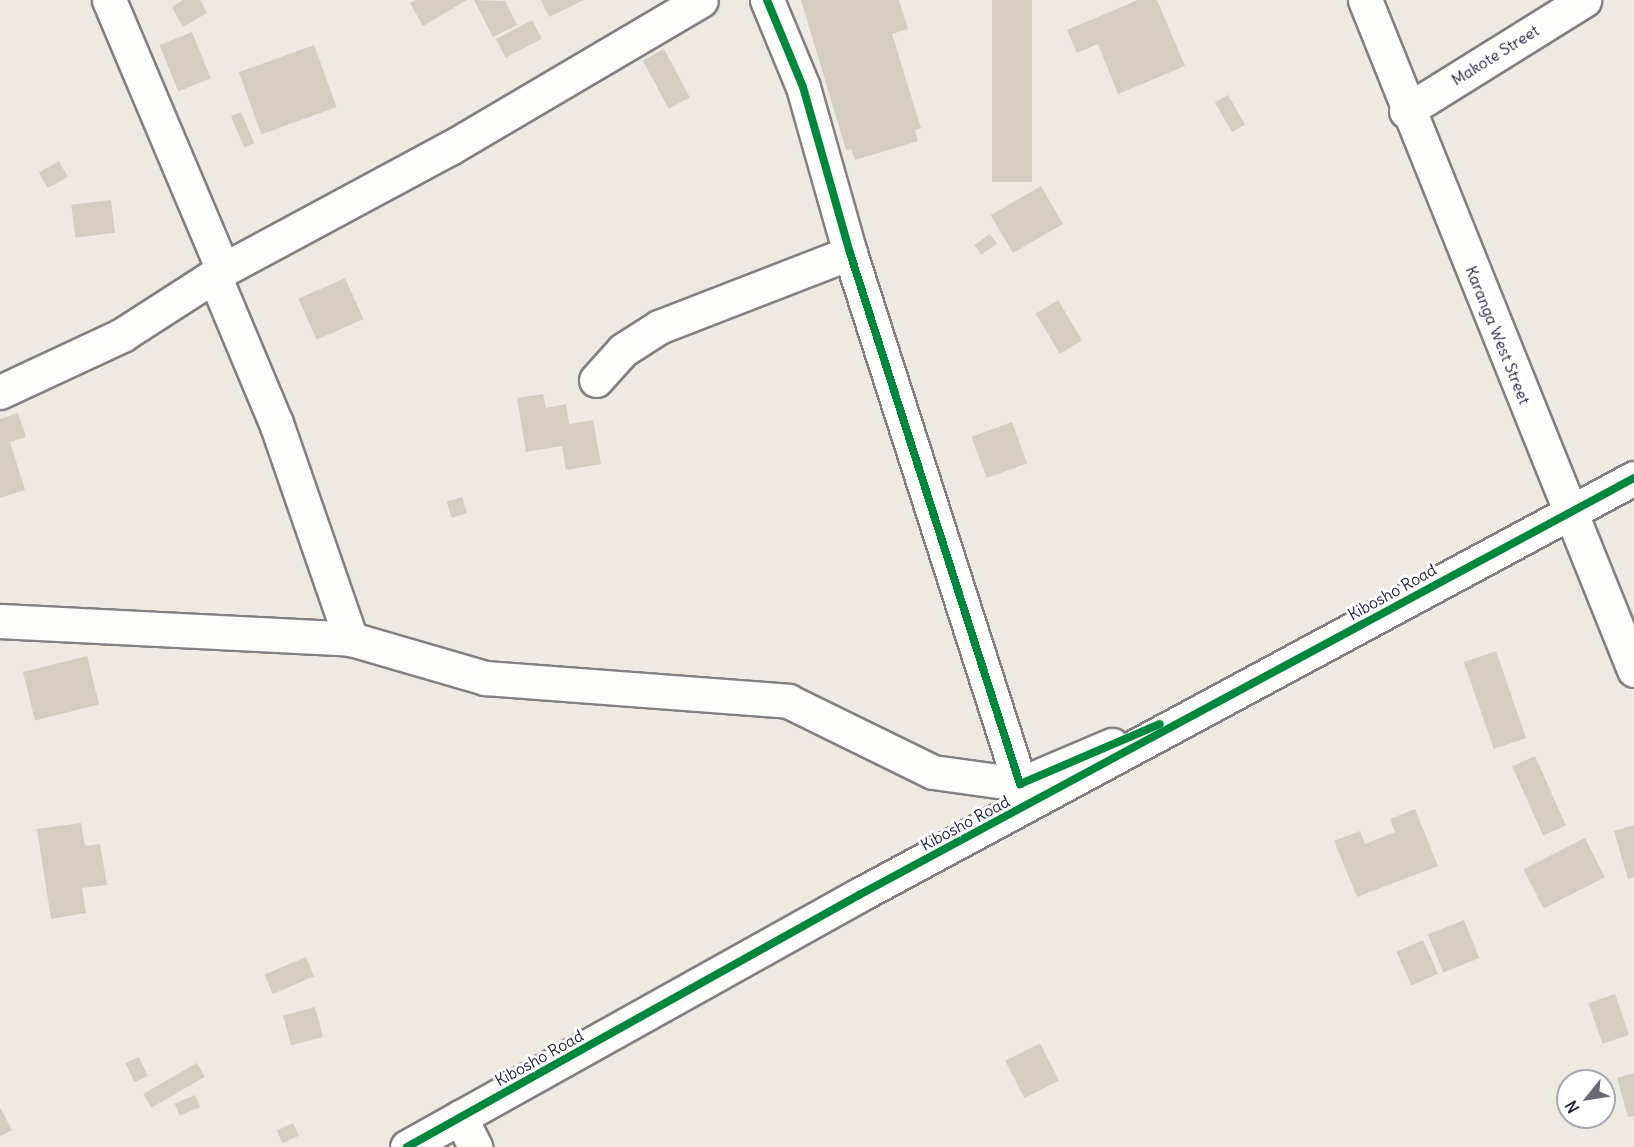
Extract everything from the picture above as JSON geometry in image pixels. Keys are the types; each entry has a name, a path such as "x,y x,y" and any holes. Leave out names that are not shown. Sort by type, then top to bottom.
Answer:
{"street":[{"path":"109,0 219,272 276,423 351,639"},
{"path":"0,392 122,335 219,272 450,148 701,0"},
{"path":"767,0 803,87 850,253 1020,784"},
{"name":"Karanga West Street","path":"1365,0 1406,111 1634,670"},
{"name":"Makote Street","path":"1406,111 1584,0"},
{"path":"596,380 623,350 659,327 850,253"},
{"name":"Kibosho Road","path":"407,1147 859,895 1634,478"},
{"path":"0,621 351,639 486,678 788,701 933,772 1020,784 1254,684"},
{"path":"460,1117 475,1147"}],"building":[{"path":"183,0 200,0 207,13 183,27 172,7"},
{"path":"416,0 467,0 423,26 410,3"},
{"path":"474,0 505,1 517,25 493,37"},
{"path":"541,0 584,0 549,17"},
{"path":"801,0 899,0 908,29 892,34 921,128 915,130 918,141 855,160 851,149 846,150"},
{"path":"992,0 1032,0 1032,182 992,182"},
{"path":"1138,0 1157,0 1185,66 1118,94 1098,44 1077,53 1067,30"},
{"path":"532,20 542,39 506,58 496,39"},
{"path":"192,32 211,78 178,91 160,45"},
{"path":"314,45 337,107 261,134 239,72"},
{"path":"664,49 690,98 669,109 643,60"},
{"path":"1228,95 1245,124 1232,132 1215,102"},
{"path":"241,112 254,143 244,148 231,116"},
{"path":"59,161 68,177 48,188 39,172"},
{"path":"1041,186 1063,224 1013,253 991,215"},
{"path":"111,200 115,233 75,238 71,205"},
{"path":"990,234 997,244 981,255 974,245"},
{"path":"345,278 363,319 317,340 298,299"},
{"path":"1058,300 1082,340 1060,354 1036,313"},
{"path":"543,394 546,408 566,404 569,424 593,420 601,464 566,470 562,446 526,452 517,398"},
{"path":"18,413 26,437 10,442 25,490 0,498 0,419"},
{"path":"1012,422 1027,463 987,478 972,437"},
{"path":"462,497 467,513 452,518 447,502"},
{"path":"1496,651 1526,738 1494,749 1464,662"},
{"path":"87,656 99,705 35,720 23,672"},
{"path":"1535,756 1566,825 1543,836 1512,766"},
{"path":"1415,809 1438,866 1357,897 1334,841 1360,831 1365,844 1395,832 1390,819"},
{"path":"81,823 85,846 100,844 107,885 82,888 86,913 51,919 37,829"},
{"path":"1634,825 1634,877 1628,879 1614,831"},
{"path":"1585,838 1605,877 1543,909 1524,869"},
{"path":"1464,920 1479,958 1443,973 1428,935"},
{"path":"1423,940 1438,974 1412,986 1397,952"},
{"path":"306,957 314,976 273,994 265,975"},
{"path":"1615,994 1629,1035 1603,1044 1589,1003"},
{"path":"315,1007 323,1037 291,1045 283,1016"},
{"path":"1040,1043 1059,1080 1024,1098 1005,1061"},
{"path":"139,1057 148,1076 134,1082 125,1063"},
{"path":"197,1063 205,1077 151,1108 143,1094"},
{"path":"1634,1073 1634,1116 1628,1117 1617,1078"},
{"path":"195,1095 200,1107 180,1116 175,1104"},
{"path":"0,1107 12,1130 0,1136"},
{"path":"293,1123 299,1136 283,1143 277,1131"}],"cycle path":[{"path":"767,0 803,87 850,253 1020,784 1160,724"},
{"path":"407,1147 859,895 1634,478"}]}
